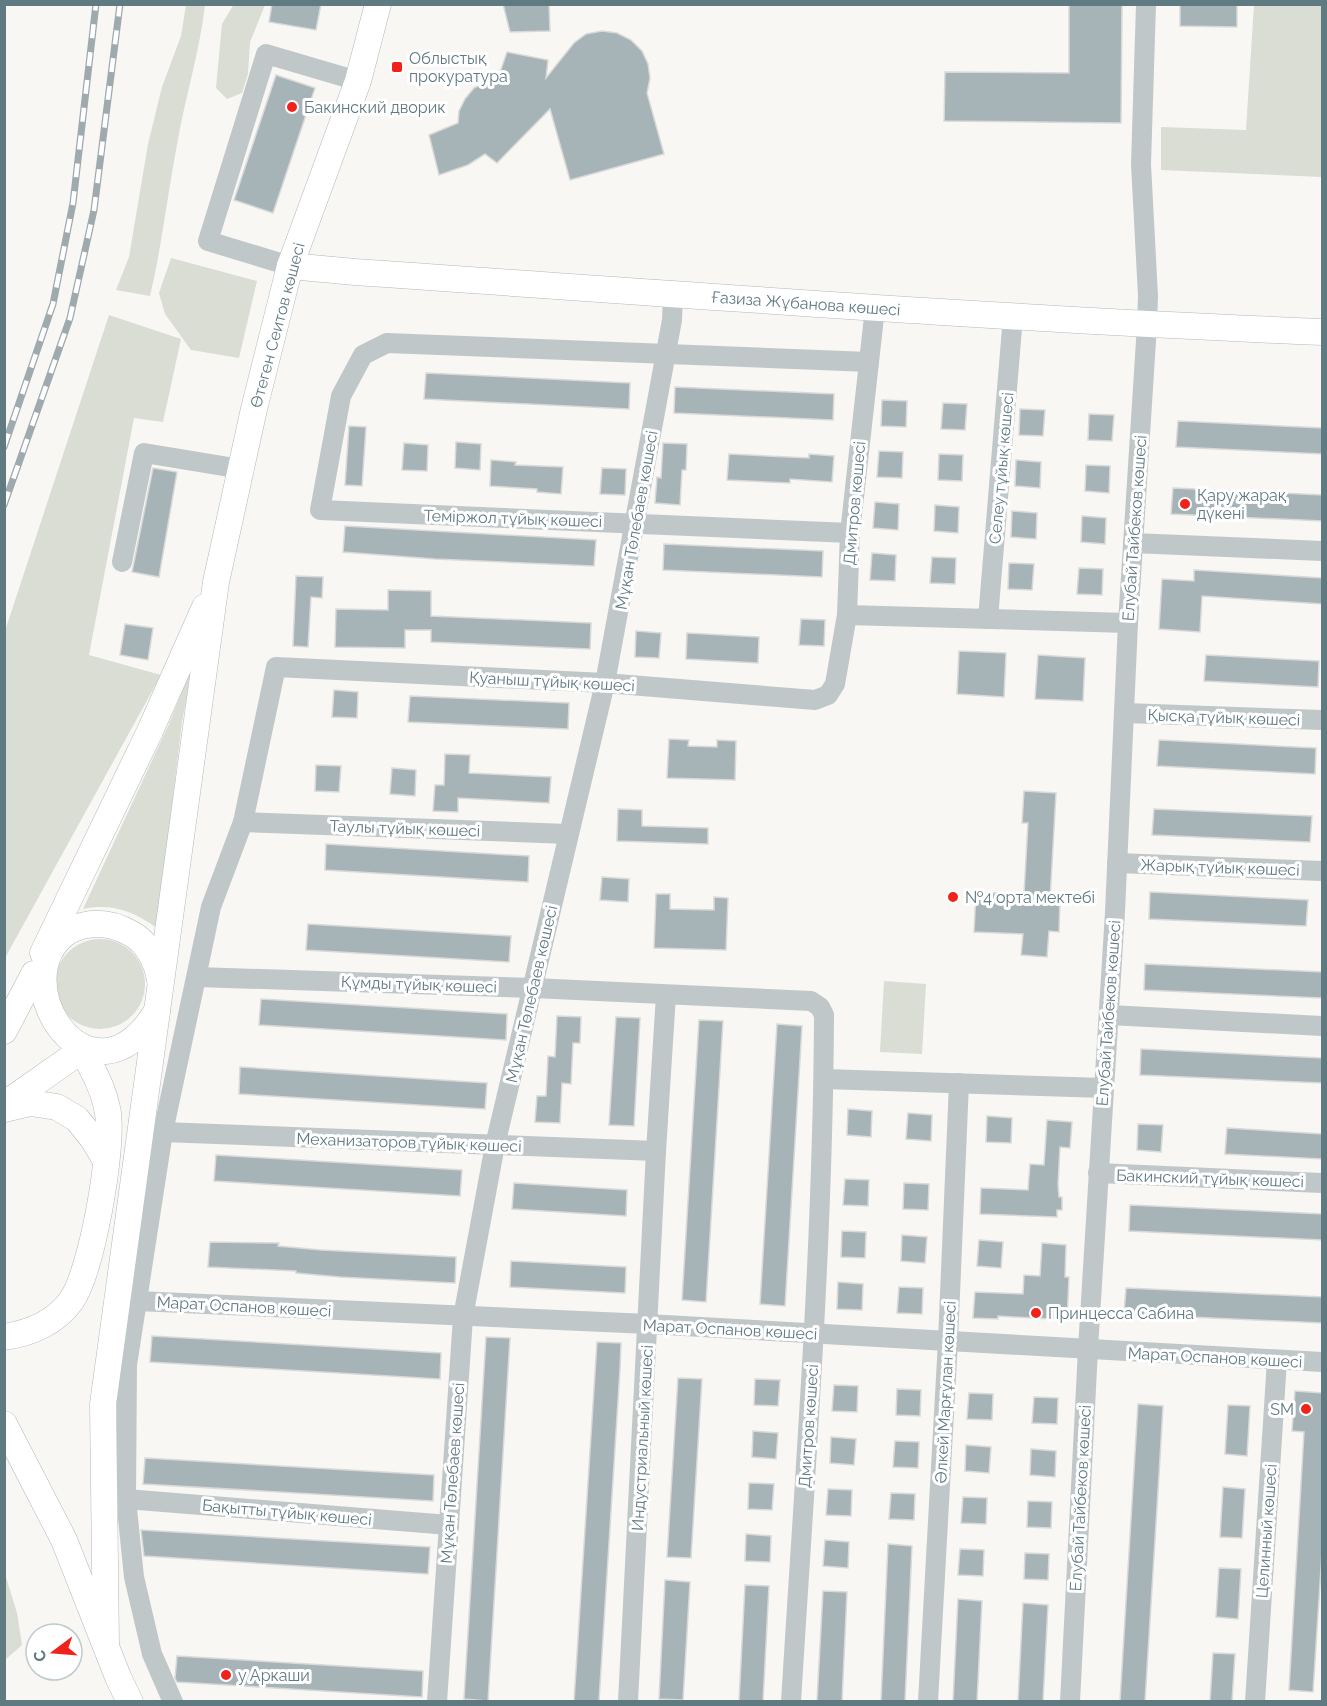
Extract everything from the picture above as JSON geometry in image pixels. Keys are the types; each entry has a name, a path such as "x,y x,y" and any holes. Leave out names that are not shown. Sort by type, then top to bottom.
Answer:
{"main road":[{"name":"Өтеген Сеитов көшесі","path":"216,582 291,266 358,81 378,4"},
{"name":"Ғазиза Жұбанова көшесі","path":"291,266 874,308 1147,325 1323,332"},
{"path":"4,1031 150,731 216,582"},
{"path":"106,1645 103,1404 216,582"},
{"path":"98,923 118,927 136,936 150,951 158,969 160,999 147,1026 133,1040 115,1048 95,1051 81,1050 54,1034 41,1017 34,996 38,963 57,937 77,926 98,923"},
{"path":"4,1107 81,1050"},
{"path":"4,1337 20,1335 51,1322 72,1299 89,1258 109,1138 108,1112 99,1081 81,1050"},
{"path":"4,1107 30,1103 57,1107 77,1119 93,1138 106,1161"},
{"path":"6,1428 64,1540 106,1645 118,1689 130,1701"}],"street":[{"name":"Елубай Тайбеков көшесі","path":"1070,1701 1098,1173 1109,1015 1128,623 1147,325 1148,296 1141,164 1146,4"},
{"path":"291,266 208,241 266,54 358,81"},
{"name":"Мұқан Төлебаев көшесі","path":"437,1701 463,1317 495,1145 605,683 672,320 673,293"},
{"name":"Дмитров көшесі","path":"828,695 835,684 847,615 850,533 874,308"},
{"name":"Селеу тұйық көшесі","path":"988,619 1013,316"},
{"name":"Теміржол тұйық көшесі","path":"666,354 387,343 371,349 363,355 342,396 320,510 850,533"},
{"path":"666,354 869,362"},
{"path":"122,562 144,453 241,469"},
{"path":"1133,543 1323,551"},
{"path":"847,615 1128,623"},
{"name":"Қуаныш тұйық көшесі","path":"243,822 276,667 605,683 815,700 828,695"},
{"name":"Қысқа тұйық көшесі","path":"1125,713 1323,720"},
{"path":"173,1701 152,1654 134,1577 126,1499 127,1365 163,1132 211,907 243,822"},
{"name":"Таулы тұйық көшесі","path":"243,822 568,834"},
{"name":"Жарық тұйық көшесі","path":"1117,863 1323,871"},
{"name":"Құмды тұйық көшесі","path":"197,977 666,994 811,1001 820,1007"},
{"name":"Индустриальный көшесі","path":"628,1701 666,994"},
{"name":"Дмитров көшесі","path":"791,1701 813,1334 824,1079 824,1015 820,1007"},
{"path":"1109,1015 1323,1026"},
{"path":"824,1079 1104,1088"},
{"name":"Әлкей Марғұлан көшесі","path":"928,1701 948,1341 959,1083"},
{"name":"Механизаторов тұйық көшесі","path":"163,1132 656,1151"},
{"name":"Бакинский тұйық көшесі","path":"1098,1173 1323,1183"},
{"name":"Марат Оспанов көшесі","path":"137,1301 648,1324 1323,1362"},
{"name":"Целинный көшесі","path":"1255,1701 1277,1360"},
{"name":"Бақытты тұйық көшесі","path":"126,1499 449,1525"}],"shaded area":[{"path":"234,4 265,5 250,42 248,74 242,93 227,99 216,88 222,24"},
{"path":"186,5 205,5 150,296 116,290 129,257 148,144 162,87 181,36"},
{"path":"1254,5 1322,5 1322,177 1161,170 1161,127 1246,130"},
{"path":"171,258 257,281 239,358 191,350 165,314 159,293"},
{"path":"109,315 181,339 163,422 134,418 89,655 161,675 5,958 5,631"},
{"path":"193,664 182,722 157,928 122,910 103,907 83,909 169,724"},
{"path":"100,939 117,943 132,952 141,967 145,984 141,1001 132,1016 117,1025 100,1029 83,1025 68,1016 59,1001 55,984 59,967 68,952 83,943"},
{"path":"884,981 926,984 922,1054 880,1052"},
{"path":"5,1574 17,1613 22,1645 5,1660"}],"building":[{"path":"272,4 321,4 316,30 269,22"},
{"path":"503,4 549,4 550,31 510,32"},
{"path":"1069,4 1122,4 1121,123 944,121 945,72 1069,73"},
{"path":"1180,4 1237,4 1237,27 1180,26"},
{"path":"602,31 617,33 631,40 642,51 648,64 650,78 647,93 664,154 570,180 550,109 497,163 485,154 468,165 439,175 429,135 458,123 459,111 474,88 488,81 497,81 507,52 548,60 546,78 574,43 586,34"},
{"path":"276,75 315,88 273,213 234,200"},
{"path":"426,373 630,383 629,409 424,399"},
{"path":"675,387 834,394 833,420 674,413"},
{"path":"882,400 907,401 906,427 881,426"},
{"path":"943,403 967,404 965,430 941,429"},
{"path":"1020,409 1045,410 1043,436 1019,435"},
{"path":"1089,414 1114,415 1112,441 1088,440"},
{"path":"1178,421 1323,428 1323,454 1176,447"},
{"path":"349,426 366,427 362,486 345,485"},
{"path":"456,442 481,444 480,470 455,468"},
{"path":"404,443 428,445 427,471 402,470"},
{"path":"663,443 687,444 686,470 682,470 680,505 655,503 657,477 661,478"},
{"path":"879,451 903,452 902,478 877,477"},
{"path":"729,454 809,458 809,454 834,456 832,482 790,479 790,483 727,480"},
{"path":"939,454 963,455 962,481 938,480"},
{"path":"491,460 516,462 515,465 563,467 561,494 537,492 537,489 490,486"},
{"path":"1016,460 1041,462 1040,488 1015,486"},
{"path":"1086,465 1110,466 1109,493 1085,491"},
{"path":"153,468 177,472 159,577 132,572"},
{"path":"602,468 626,469 625,495 600,494"},
{"path":"1173,488 1323,495 1323,521 1171,514"},
{"path":"875,502 899,504 898,530 873,528"},
{"path":"935,505 959,507 958,533 934,531"},
{"path":"1012,511 1037,513 1036,539 1011,537"},
{"path":"1082,516 1106,518 1105,544 1081,542"},
{"path":"345,526 596,540 594,566 435,559 343,552"},
{"path":"664,544 823,551 822,577 663,570"},
{"path":"872,553 896,555 895,581 870,580"},
{"path":"932,557 956,558 955,584 930,583"},
{"path":"1009,563 1034,564 1032,590 1008,589"},
{"path":"1079,568 1103,569 1102,595 1077,594"},
{"path":"1194,570 1323,578 1323,604 1202,596 1200,632 1159,629 1162,579 1194,581"},
{"path":"296,576 323,577 322,598 311,597 308,647 293,646"},
{"path":"388,590 431,591 431,616 591,623 590,649 431,642 431,630 405,630 405,648 335,647 336,609 388,610"},
{"path":"801,619 825,620 824,646 799,645"},
{"path":"125,624 153,628 148,660 120,655"},
{"path":"636,631 661,633 659,658 635,657"},
{"path":"687,633 759,637 758,663 686,659"},
{"path":"959,651 1006,653 1004,697 957,694"},
{"path":"1038,655 1085,658 1083,701 1035,699"},
{"path":"1206,655 1319,661 1318,687 1204,681"},
{"path":"334,690 358,692 357,718 332,717"},
{"path":"410,696 569,703 568,729 408,722"},
{"path":"669,739 689,740 688,746 717,747 717,740 736,741 735,780 667,778"},
{"path":"1159,740 1316,748 1315,774 1157,766"},
{"path":"445,754 470,755 469,773 551,777 549,803 458,798 458,812 433,811 435,785 444,785"},
{"path":"316,765 341,766 339,792 315,791"},
{"path":"392,768 416,770 415,796 390,794"},
{"path":"1024,791 1056,793 1050,900 1060,901 1059,932 1049,931 1047,957 1021,955 1023,934 974,932 976,892 1024,894 1028,823 1022,823"},
{"path":"618,809 642,810 642,826 708,828 708,844 617,841"},
{"path":"1154,809 1312,816 1310,842 1152,835"},
{"path":"326,844 529,856 528,882 325,870"},
{"path":"602,877 629,879 628,902 600,900"},
{"path":"1150,892 1308,900 1306,926 1149,919"},
{"path":"656,894 670,894 670,909 714,910 714,897 728,898 726,950 654,948"},
{"path":"308,924 511,936 509,962 306,950"},
{"path":"1145,964 1323,972 1323,998 1144,990"},
{"path":"261,999 507,1014 506,1040 259,1025"},
{"path":"557,1016 581,1017 580,1043 573,1043 571,1084 562,1083 560,1123 535,1122 537,1096 546,1096 548,1056 555,1057"},
{"path":"616,1017 640,1018 634,1126 609,1125"},
{"path":"699,1020 723,1021 706,1302 682,1300"},
{"path":"777,1024 802,1026 785,1306 760,1304"},
{"path":"1141,1049 1323,1058 1323,1083 1140,1075"},
{"path":"240,1067 487,1083 485,1109 239,1094"},
{"path":"848,1109 872,1111 871,1137 847,1135"},
{"path":"908,1113 932,1115 931,1141 906,1139"},
{"path":"987,1116 1012,1118 1011,1143 986,1142"},
{"path":"1047,1120 1072,1122 1070,1148 1060,1147 1058,1184 1059,1197 1062,1197 1062,1210 1057,1210 1057,1217 980,1214 981,1188 1028,1190 1030,1164 1044,1165"},
{"path":"1138,1124 1163,1125 1161,1152 1137,1150"},
{"path":"1227,1128 1323,1134 1323,1159 1225,1154"},
{"path":"216,1155 462,1170 460,1196 214,1181"},
{"path":"845,1179 869,1180 868,1206 843,1205"},
{"path":"514,1183 627,1190 626,1216 512,1209"},
{"path":"904,1183 929,1184 928,1210 903,1209"},
{"path":"1130,1205 1323,1214 1323,1240 1129,1231"},
{"path":"842,1231 866,1232 865,1258 841,1257"},
{"path":"902,1235 927,1237 925,1263 901,1261"},
{"path":"979,1240 1003,1242 1001,1268 977,1266"},
{"path":"210,1242 279,1243 278,1246 321,1250 456,1257 455,1283 208,1267"},
{"path":"1042,1243 1066,1245 1065,1277 1069,1277 1067,1320 998,1316 998,1319 973,1318 975,1292 1023,1294 1024,1275 1040,1276"},
{"path":"511,1261 626,1267 625,1293 510,1287"},
{"path":"838,1282 863,1284 862,1310 837,1309"},
{"path":"899,1287 923,1288 922,1314 897,1313"},
{"path":"1126,1288 1323,1297 1323,1323 1124,1314"},
{"path":"152,1336 441,1353 440,1379 150,1362"},
{"path":"486,1337 510,1338 488,1701 464,1699"},
{"path":"597,1342 621,1343 599,1701 574,1701"},
{"path":"678,1378 702,1379 691,1558 667,1557"},
{"path":"755,1379 780,1380 778,1406 754,1405"},
{"path":"834,1385 858,1386 857,1412 832,1411"},
{"path":"897,1389 921,1390 920,1416 896,1415"},
{"path":"1295,1391 1323,1393 1323,1537 1313,1692 1289,1690 1304,1432 1292,1431"},
{"path":"969,1393 993,1394 992,1420 967,1419"},
{"path":"1034,1397 1058,1398 1057,1424 1032,1423"},
{"path":"1138,1404 1163,1406 1159,1475 1145,1701 1120,1701"},
{"path":"1228,1405 1250,1406 1247,1456 1225,1454"},
{"path":"753,1431 778,1433 776,1459 752,1457"},
{"path":"831,1437 856,1439 854,1465 830,1463"},
{"path":"895,1441 919,1442 918,1468 893,1467"},
{"path":"966,1445 991,1447 989,1473 965,1471"},
{"path":"1031,1449 1056,1451 1055,1477 1030,1475"},
{"path":"145,1458 434,1475 433,1501 143,1484"},
{"path":"749,1483 774,1484 772,1510 748,1509"},
{"path":"1223,1487 1245,1489 1242,1538 1220,1537"},
{"path":"828,1489 852,1490 851,1516 826,1515"},
{"path":"891,1493 915,1494 914,1520 889,1519"},
{"path":"963,1497 987,1498 986,1524 961,1523"},
{"path":"1028,1501 1052,1502 1051,1528 1027,1527"},
{"path":"141,1530 430,1547 428,1574 144,1556"},
{"path":"746,1534 771,1536 770,1562 745,1561"},
{"path":"825,1540 849,1542 848,1568 823,1566"},
{"path":"888,1544 912,1546 905,1701 881,1701"},
{"path":"960,1549 984,1550 983,1576 958,1575"},
{"path":"1025,1553 1049,1554 1048,1580 1024,1579"},
{"path":"1219,1568 1241,1569 1238,1619 1216,1617"},
{"path":"665,1580 690,1582 683,1700 659,1699"},
{"path":"745,1585 769,1586 763,1701 739,1701"},
{"path":"823,1591 847,1592 842,1701 817,1701"},
{"path":"958,1599 982,1601 977,1701 953,1701"},
{"path":"1023,1603 1048,1605 1043,1701 1018,1701"},
{"path":"1213,1653 1235,1654 1232,1701 1210,1701"},
{"path":"177,1656 423,1671 422,1697 177,1682 175,1678"}],"railway":[{"path":"4,447 53,304 73,203 96,4"},
{"path":"4,505 70,318 94,210 120,4"}],"place":[{"name":"Облыстық прокуратура","path":"397,67"},
{"name":"Бакинский дворик","path":"292,107"},
{"name":"Қару жарақ дүкені","path":"1185,504"},
{"name":"№4 орта мектебі","path":"953,897"},
{"name":"Принцесса Сабина","path":"1036,1313"},
{"name":"SM","path":"1306,1409"},
{"name":"у Аркаши","path":"226,1675"}]}
